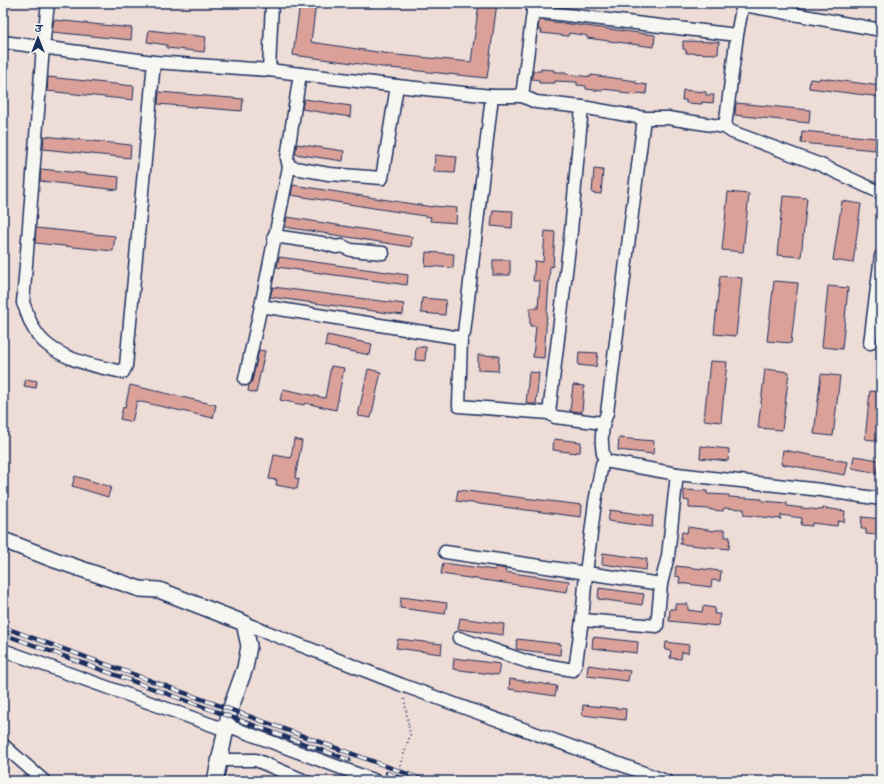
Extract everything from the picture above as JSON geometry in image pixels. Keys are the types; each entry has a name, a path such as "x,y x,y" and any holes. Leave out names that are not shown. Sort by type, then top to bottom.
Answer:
{"main road":[{"path":"3,531 152,583 159,590"},
{"path":"3,540 55,560 140,589 159,590 244,622 249,646 245,668 230,710 215,781"}],"street":[{"path":"48,3 43,47 23,303 34,330 51,348 84,364 123,372 126,366 154,62"},
{"path":"269,70 272,3"},
{"path":"725,127 737,35 744,4 881,30"},
{"path":"522,96 534,7 737,35"},
{"path":"3,42 154,62 269,70 492,96 522,96 536,102 582,107 644,118 668,118 725,127 732,132 821,165 881,193"},
{"path":"244,379 261,306 289,167 287,158 300,74"},
{"path":"289,167 330,174 382,178 397,86"},
{"path":"492,96 464,333 461,338 459,406 549,414 555,417 603,423"},
{"path":"549,414 571,231 582,107"},
{"path":"605,462 602,453 603,423 607,414 644,118"},
{"path":"274,236 322,243 336,247 342,246 351,250 383,253"},
{"path":"870,343 881,256"},
{"path":"261,306 461,338"},
{"path":"605,462 677,474 822,490 881,499"},
{"path":"459,638 528,662 573,670 576,663 582,620 595,502 602,464 605,462"},
{"path":"582,620 657,626 660,584 668,556 677,474"},
{"path":"445,552 660,584"},
{"path":"244,622 402,685 666,781"},
{"path":"3,650 376,781"},
{"path":"3,745 44,781"},
{"path":"219,760 256,760 305,781"}],"path":[{"path":"395,781 410,735 402,685"}],"building":[{"path":"300,3 316,3 311,42 397,55 471,62 479,3 497,3 487,78 390,68 293,55"},
{"path":"54,20 132,28 131,40 52,32"},
{"path":"539,20 655,35 654,47 587,38 587,36 569,33 568,36 541,33 542,30 538,30"},
{"path":"149,30 206,37 204,52 167,48 167,45 147,42"},
{"path":"683,41 719,42 718,54 686,53 686,50 683,49"},
{"path":"541,69 554,70 554,72 566,72 566,74 591,77 591,75 636,81 635,83 647,85 646,94 638,93 637,95 621,93 621,91 586,89 586,86 577,85 577,82 555,81 555,83 539,83 539,80 532,79 533,71 541,71"},
{"path":"48,77 134,86 133,100 47,91"},
{"path":"820,78 881,86 881,97 809,88 810,79 819,80"},
{"path":"683,90 706,92 706,95 714,95 713,103 686,103 686,100 682,100"},
{"path":"159,92 243,99 242,111 158,104"},
{"path":"304,99 351,106 350,117 302,109"},
{"path":"736,103 810,110 809,123 735,115"},
{"path":"802,131 876,138 875,150 801,143"},
{"path":"44,136 131,145 130,158 43,149"},
{"path":"297,144 344,151 343,161 295,154"},
{"path":"435,155 457,157 455,173 434,172"},
{"path":"41,169 119,177 118,190 40,181"},
{"path":"594,169 603,170 601,194 592,193"},
{"path":"293,185 432,207 457,208 456,223 430,221 431,217 291,195"},
{"path":"728,192 749,194 743,252 722,250"},
{"path":"783,196 807,198 801,257 777,255"},
{"path":"842,201 861,204 853,263 833,260"},
{"path":"493,210 513,211 512,228 491,226"},
{"path":"287,217 412,237 411,247 285,227"},
{"path":"36,228 115,236 113,251 35,243"},
{"path":"545,231 555,232 553,267 550,266 544,358 533,357 536,326 530,326 530,308 538,308 540,281 533,281 535,261 543,262"},
{"path":"426,252 454,254 453,268 425,266"},
{"path":"279,257 408,275 407,285 277,267"},
{"path":"493,260 510,260 510,275 493,275"},
{"path":"720,276 742,278 736,336 714,334"},
{"path":"774,281 798,283 791,343 767,341"},
{"path":"828,286 848,288 842,349 822,347"},
{"path":"273,287 404,304 403,315 270,297"},
{"path":"422,298 446,300 445,315 421,313"},
{"path":"327,335 372,344 370,355 325,346"},
{"path":"416,347 426,347 425,361 415,360"},
{"path":"259,350 265,351 256,393 248,391 249,385 252,381"},
{"path":"579,352 598,353 596,367 578,365"},
{"path":"478,355 499,356 498,371 478,370"},
{"path":"710,361 727,362 721,422 704,420"},
{"path":"331,366 344,368 336,410 305,403 304,405 280,400 283,389 325,398"},
{"path":"368,369 381,372 371,418 358,416"},
{"path":"765,369 789,372 782,430 758,428"},
{"path":"529,372 539,373 536,404 526,404"},
{"path":"821,374 840,376 833,436 814,434"},
{"path":"26,379 37,381 36,388 24,386"},
{"path":"130,385 216,405 213,418 137,401 132,422 120,419 123,407 125,408"},
{"path":"573,385 584,386 582,412 570,411"},
{"path":"870,391 881,392 881,441 865,439"},
{"path":"619,438 654,441 653,454 618,450"},
{"path":"294,439 302,441 295,478 299,479 297,489 276,485 277,480 269,479 274,455 291,458"},
{"path":"554,439 581,442 580,452 576,453 553,450"},
{"path":"701,446 729,449 728,461 700,458"},
{"path":"783,450 848,462 845,475 781,464"},
{"path":"854,456 879,460 877,473 852,468"},
{"path":"75,476 111,487 108,497 72,486"},
{"path":"458,490 582,505 581,517 456,501"},
{"path":"684,490 707,491 707,494 729,495 729,497 762,499 762,501 787,503 787,506 810,509 823,510 823,508 845,511 844,522 838,521 837,526 812,523 812,526 801,525 802,518 781,515 781,519 744,515 744,509 724,508 723,511 689,508 689,501 684,500"},
{"path":"610,510 653,516 652,527 608,521"},
{"path":"862,517 881,519 881,528 877,528 877,535 866,534 866,529 861,529"},
{"path":"688,527 714,531 725,530 725,537 730,537 729,549 680,544 682,532 687,533"},
{"path":"603,553 647,559 646,570 602,564"},
{"path":"443,563 495,570 495,567 506,569 505,572 569,581 567,592 441,574"},
{"path":"676,566 721,571 720,581 712,580 711,587 679,583 680,577 675,576"},
{"path":"599,588 644,594 642,605 598,599"},
{"path":"401,597 447,603 445,614 400,608"},
{"path":"675,604 688,604 688,610 702,612 703,606 715,608 714,614 720,614 718,626 669,621 670,609 675,609"},
{"path":"460,618 504,624 503,635 458,629"},
{"path":"593,637 638,642 637,653 592,648"},
{"path":"398,639 442,644 441,654 396,648"},
{"path":"517,639 561,644 560,655 516,649"},
{"path":"666,642 689,645 688,653 682,652 681,659 670,658 671,651 665,650"},
{"path":"454,658 500,664 498,675 453,669"},
{"path":"588,665 630,671 628,681 587,676"},
{"path":"510,679 557,686 555,696 509,689"},
{"path":"583,705 626,709 625,720 582,715"}],"railway":[{"path":"3,627 427,781"},
{"path":"3,634 349,760"},
{"path":"387,773 408,781"}]}
